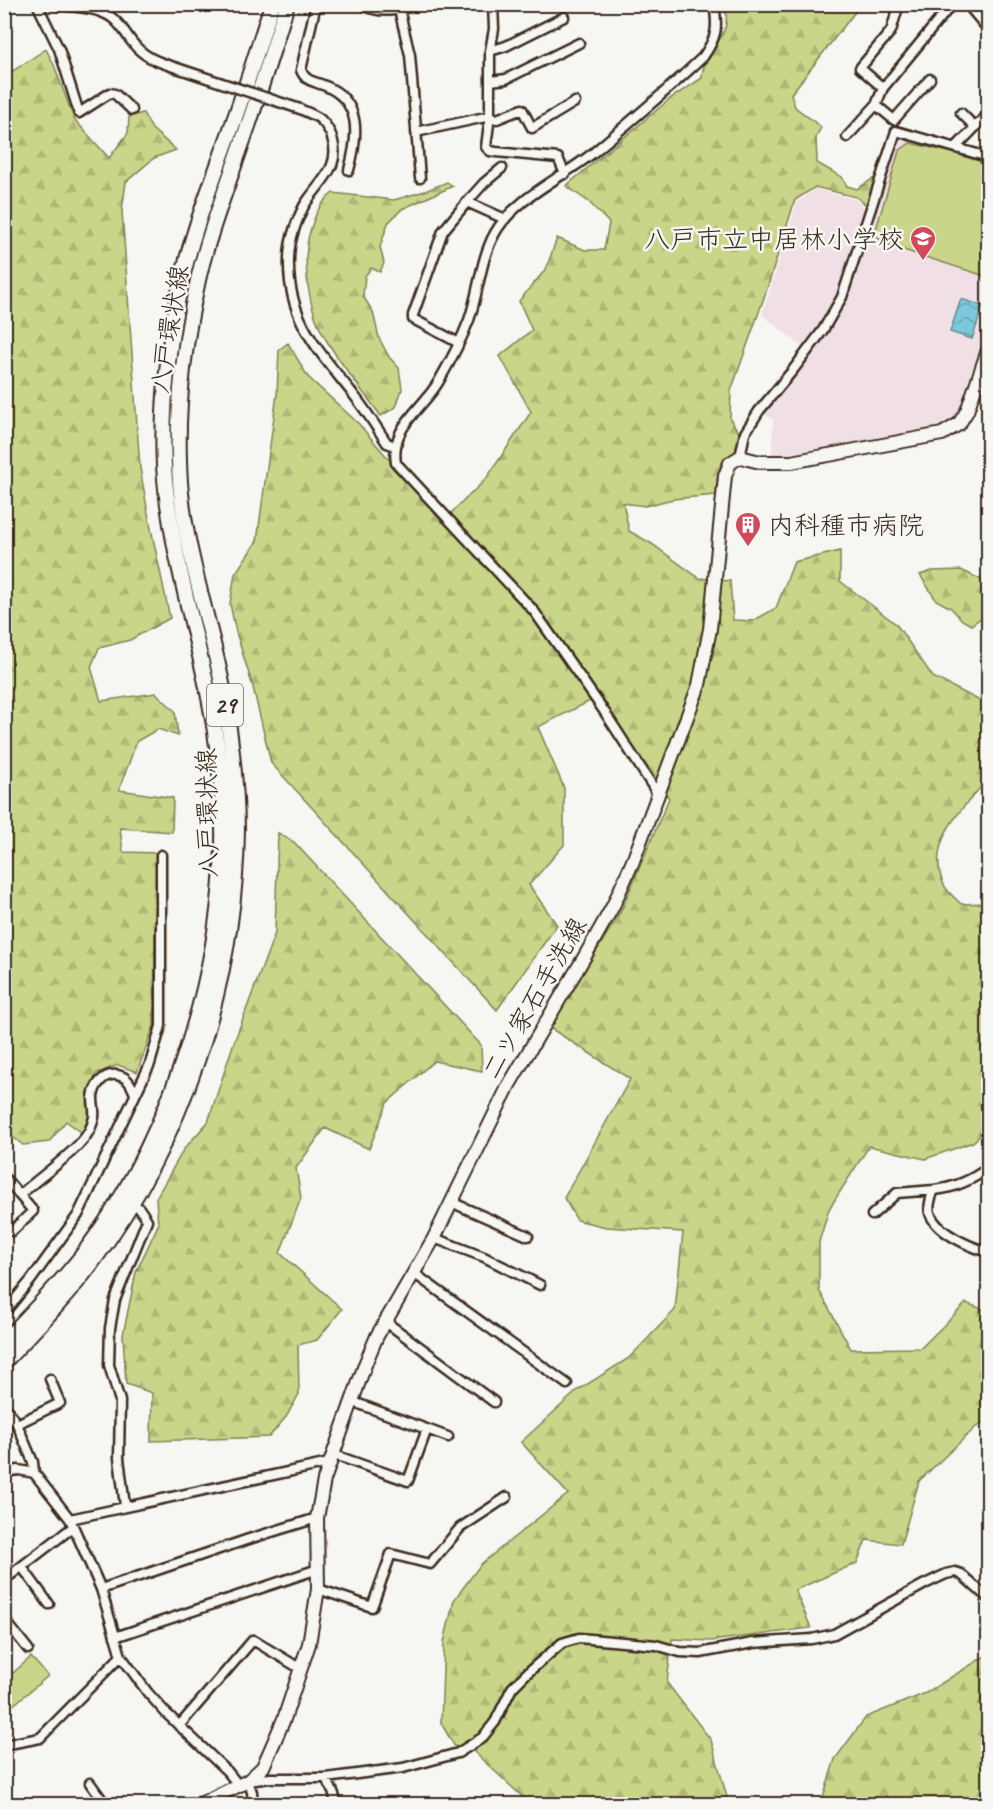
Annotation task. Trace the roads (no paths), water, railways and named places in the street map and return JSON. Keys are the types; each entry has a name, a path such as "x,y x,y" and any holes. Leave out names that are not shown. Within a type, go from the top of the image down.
{"main road":[{"name":"八戸環状線","path":"4,1342 82,1256 119,1200 149,1143 178,1074 202,998 215,932 222,866 223,804 209,694 173,537 164,466 166,391 172,329 183,274 272,4"},
{"name":"八戸環状線","path":"4,1362 55,1308 91,1264 132,1203 163,1143 189,1085 203,1045 222,971 232,902 237,831 233,765 223,693 186,533 178,462 180,393 188,331 199,276 287,4"}],"street":[{"path":"37,4 59,49 79,113 110,93 115,94 132,110"},
{"path":"51,4 99,11 111,17 121,26 141,52 151,59 300,109 319,119 330,132 335,148 332,165 304,207 295,226 289,256 292,297 299,320 312,343 355,396 387,443 395,446"},
{"path":"316,4 301,70 307,80 335,91 348,104 356,124 357,134 348,170"},
{"path":"361,4 375,11 419,5"},
{"path":"493,4 490,117 486,147 489,151 558,158 565,174"},
{"path":"659,796 534,611 396,463 395,446 409,417 437,384 459,343 469,320 487,251 495,233 505,219 519,204 592,153 703,57 718,27 714,4"},
{"path":"883,88 860,68 891,31 899,4"},
{"path":"847,137 876,105 883,88 952,4"},
{"path":"968,5 988,29"},
{"path":"399,9 410,55 420,178"},
{"path":"490,51 506,46 564,17"},
{"path":"491,81 506,79 579,43"},
{"path":"876,105 894,120 930,79"},
{"path":"416,132 490,117 497,119 522,109 532,128 575,102"},
{"path":"961,113 975,127"},
{"path":"956,147 988,114"},
{"path":"988,157 896,131 842,297 823,330 759,411 745,433 740,457 760,462 791,462 942,434 959,424 967,411 988,350"},
{"path":"459,343 417,322 413,319 413,315 443,231 484,183 502,168"},
{"path":"467,202 505,219"},
{"name":"二ツ家石手洗線","path":"200,1804 243,1784 263,1767 302,1669 316,1611 317,1518 324,1480 369,1353 434,1238 509,1085 612,906 659,796 699,685 710,629 725,476 730,463 740,457"},
{"path":"4,1313 32,1280 78,1215 150,1065 161,1026 161,855"},
{"path":"21,1194 81,1143 90,1131 94,1116 93,1099 96,1087 103,1078 112,1074 123,1077 131,1083 135,1094"},
{"path":"872,1215 897,1193 944,1189 974,1179 988,1168"},
{"path":"4,1177 21,1194 33,1211 12,1231"},
{"path":"934,1190 930,1213 935,1221 964,1244 988,1252"},
{"path":"451,1202 528,1236"},
{"path":"125,1506 119,1458 120,1401 109,1365 110,1328 115,1300 147,1220 139,1208 132,1203"},
{"path":"434,1238 484,1257 540,1285"},
{"path":"415,1274 567,1384"},
{"path":"386,1322 494,1402"},
{"path":"16,1424 60,1403 50,1379"},
{"path":"351,1401 448,1437"},
{"path":"4,1405 16,1424 33,1462 33,1473 72,1523 101,1589 121,1656 148,1693 179,1726 252,1792 253,1804"},
{"path":"4,1580 72,1523 125,1506 221,1488 330,1459 408,1481 426,1429"},
{"path":"4,1472 19,1470 33,1473"},
{"path":"318,1589 372,1607 391,1554 430,1564 460,1528 507,1497"},
{"path":"101,1589 317,1518"},
{"path":"22,1567 49,1604"},
{"path":"115,1636 318,1569"},
{"path":"243,1784 270,1778 326,1778 403,1768 458,1753 482,1738 495,1722 512,1688 526,1674 562,1643 579,1638 700,1653 753,1643 812,1639 834,1634 925,1584 955,1572 961,1574 988,1598"},
{"path":"4,1619 28,1649"},
{"path":"179,1726 253,1640 302,1669"},
{"path":"4,1745 40,1738 121,1656"},
{"path":"326,1778 336,1804"},
{"path":"90,1783 105,1804"}],"water":[{"path":"961,299 983,306 972,339 950,332"}],"place":[{"name":"八戸市立中居林小学校","path":"923,262"},
{"name":"内科種市病院","path":"748,548"}]}
